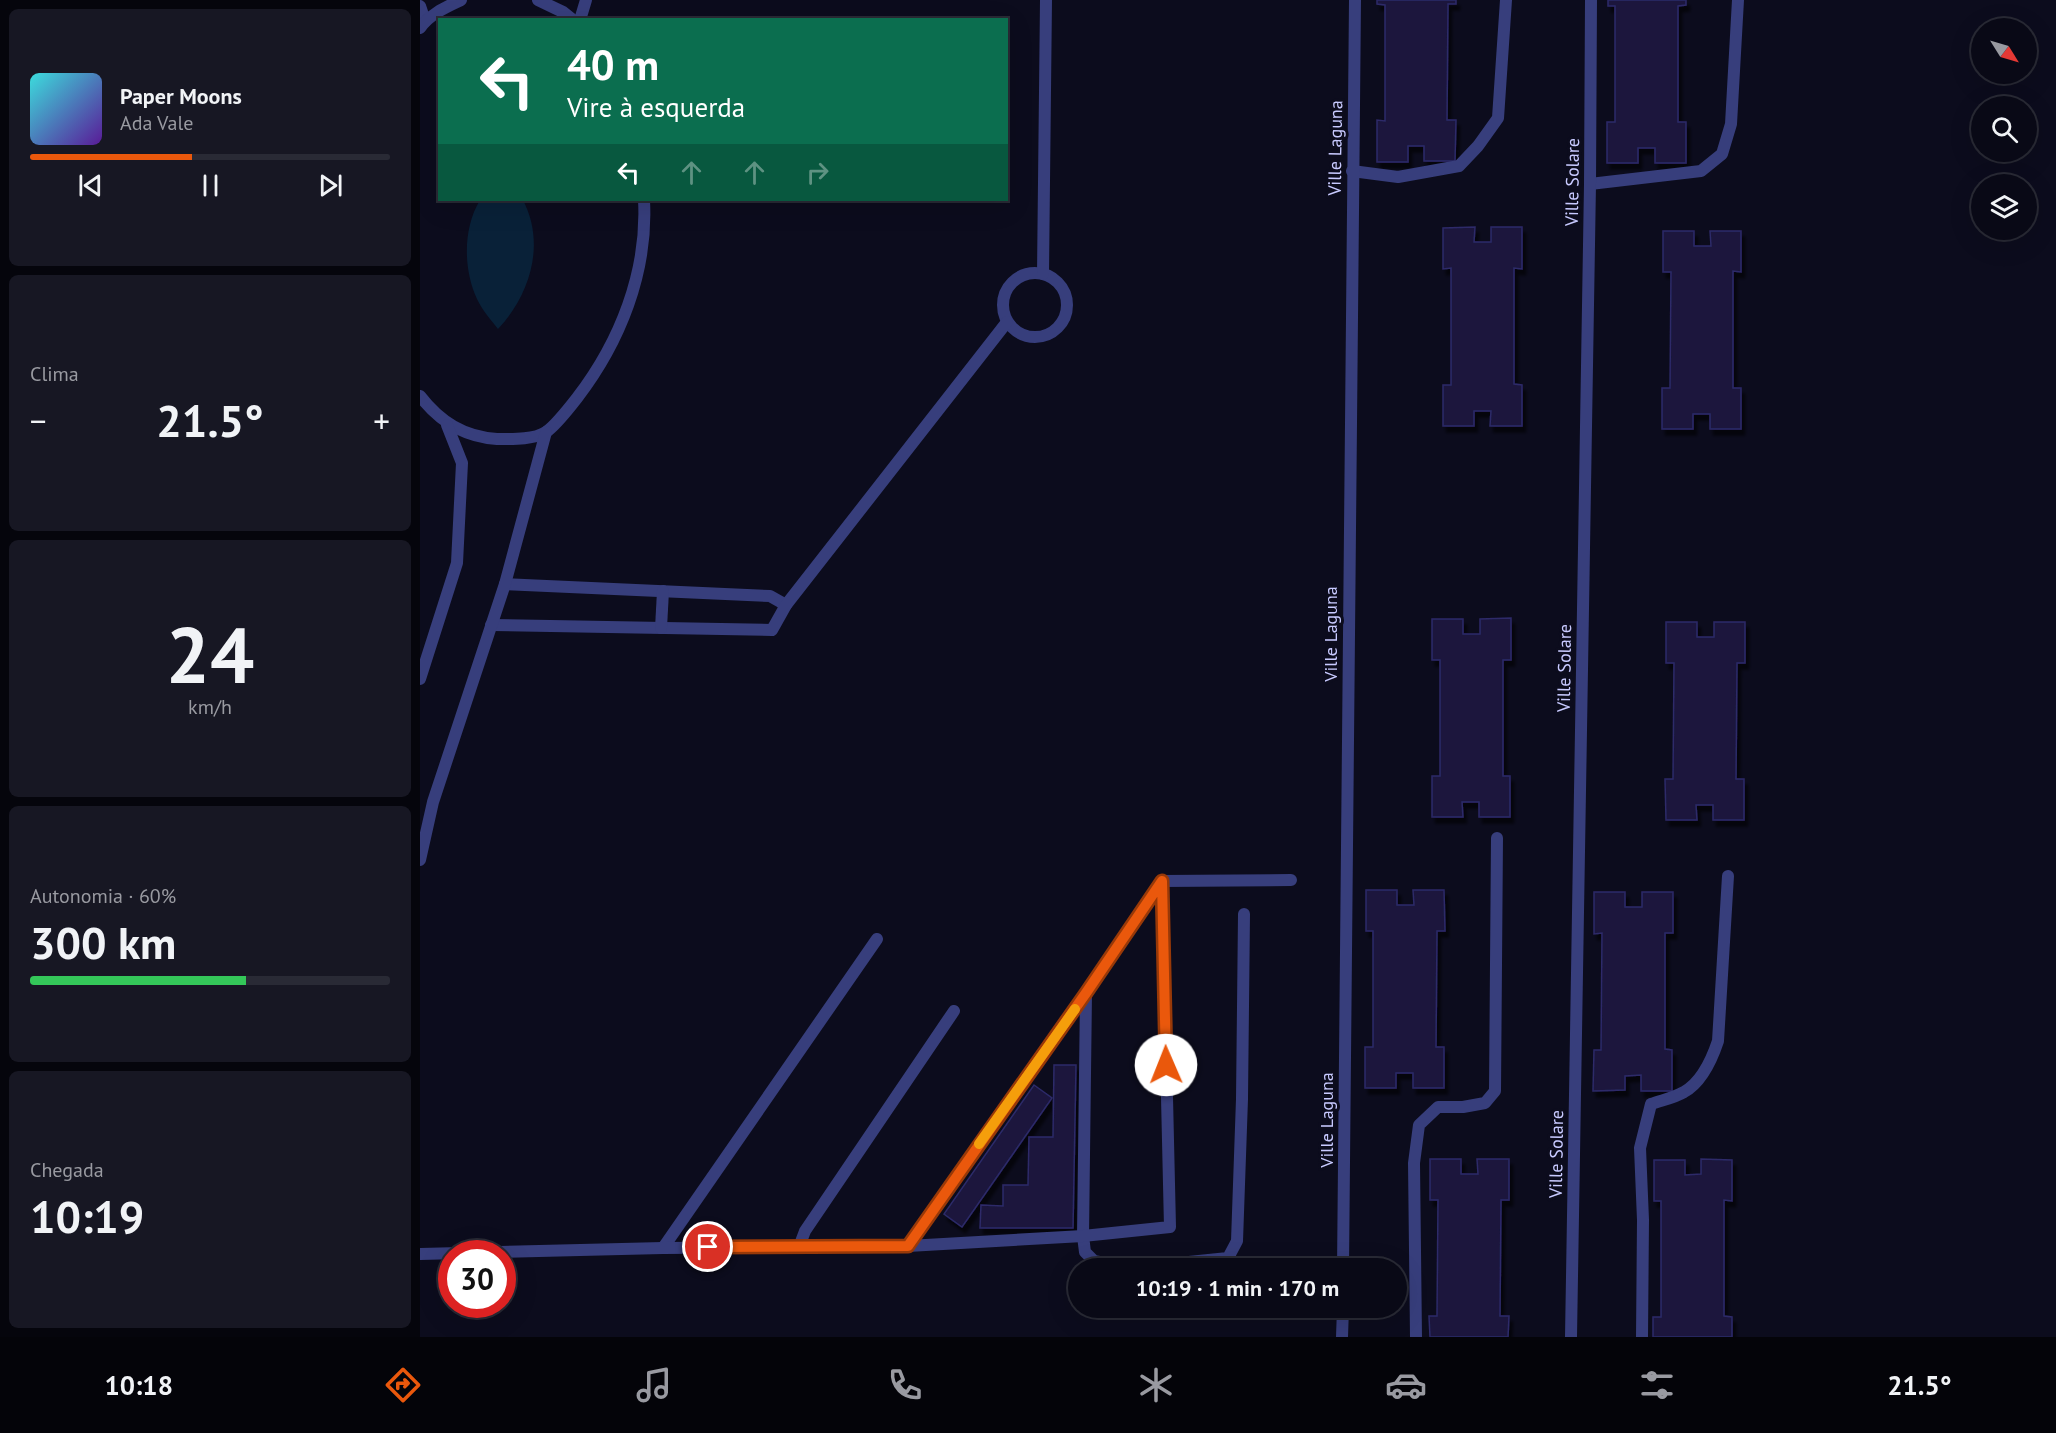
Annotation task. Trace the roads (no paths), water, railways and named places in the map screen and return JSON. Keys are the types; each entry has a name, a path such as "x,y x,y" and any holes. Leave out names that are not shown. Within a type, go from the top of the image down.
{"street":[{"path":"422,24 442,9 461,0"},
{"path":"538,0 570,18"},
{"path":"581,18 586,0"},
{"path":"1043,274 1046,0"},
{"name":"Ville Laguna","path":"1343,1258 1355,0"},
{"path":"1352,171 1398,177 1449,168 1459,165 1478,146 1498,118 1506,0"},
{"name":"Ville Solare","path":"1571,1337 1591,0"},
{"path":"1590,184 1701,171 1722,154 1731,124 1738,0"},
{"path":"420,6 422,24"},
{"path":"420,860 433,802 504,584 546,432 594,377 612,345 626,312 637,277 643,241 644,201"},
{"path":"1031,273 1043,274 1055,279 1063,289 1067,300 1067,313 1052,333 1040,337 1028,336 1017,331 1007,322 1003,310 1004,297 1009,286 1019,277 1031,273"},
{"path":"491,625 772,630 786,605 1007,322"},
{"path":"420,396 447,425 462,463 457,563 420,679"},
{"path":"447,425 468,434 489,438 527,437 546,432"},
{"path":"504,584 770,596 786,605"},
{"path":"661,628 663,591"},
{"path":"420,801 433,802"},
{"path":"1416,1337 1414,1163 1419,1125 1438,1107 1463,1107 1485,1103 1495,1091 1497,837"},
{"path":"1642,1337 1640,1148 1652,1104 1684,1092 1711,1061 1718,1041 1728,876"},
{"path":"1162,881 1291,880"},
{"path":"908,1246 1162,881"},
{"path":"420,1254 663,1248 908,1246 1083,1236 1170,1227 1162,881"},
{"path":"1086,993 1083,1236 1085,1252 1094,1261 1130,1268 1228,1258 1237,1241 1242,1100 1244,914"},
{"path":"663,1248 876,939"},
{"path":"799,1247 804,1230 954,1011"},
{"path":"1342,1337 1343,1318"}],"water":[{"path":"479,201 523,201 530,217 534,251 531,268 519,301 498,329 477,299 469,275 468,236 474,211"}]}
